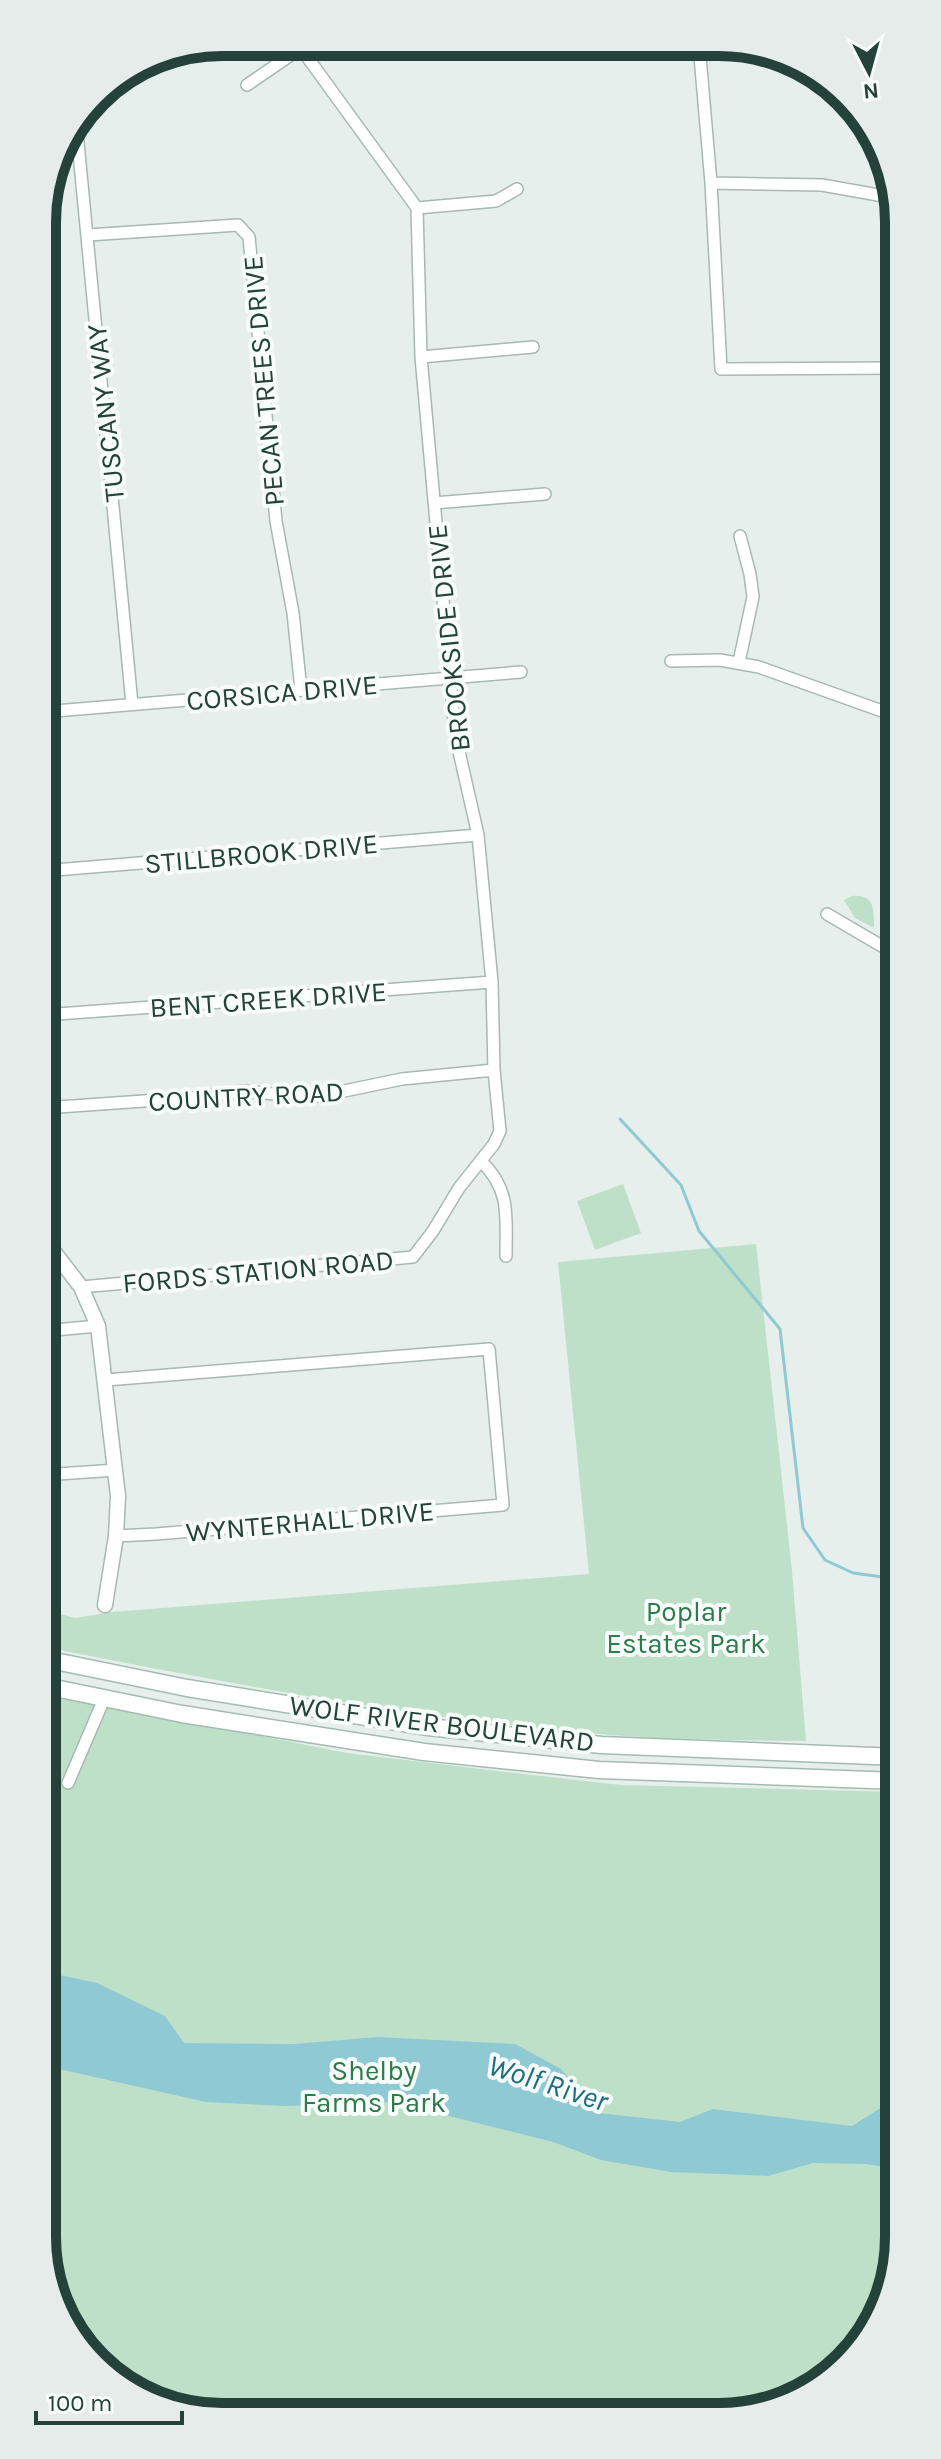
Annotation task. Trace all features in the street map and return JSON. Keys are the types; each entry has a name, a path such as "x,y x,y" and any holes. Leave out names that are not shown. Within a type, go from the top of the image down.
{"main road":[{"name":"WOLF RIVER BOULEVARD","path":"56,1661 187,1688 428,1727 601,1745 885,1757"},
{"name":"WOLF RIVER BOULEVARD","path":"56,1688 182,1714 424,1752 599,1770 885,1781"}],"street":[{"path":"247,85 285,56"},
{"path":"307,56 417,208 496,201 517,189"},
{"path":"700,56 711,183 721,369 885,368"},
{"name":"TUSCANY WAY","path":"78,139 132,704"},
{"path":"711,183 822,185 883,196"},
{"name":"BROOKSIDE DRIVE","path":"417,208 421,357 450,678 458,747 478,835 492,982 494,1070 500,1131 481,1161"},
{"name":"PECAN TREES DRIVE","path":"88,235 238,225 249,237 279,548 293,613 301,690"},
{"path":"421,357 533,347"},
{"path":"434,503 545,494"},
{"path":"739,662 753,597 740,536"},
{"path":"671,661 708,659 739,662 885,712"},
{"name":"CORSICA DRIVE","path":"56,711 521,672"},
{"name":"STILLBROOK DRIVE","path":"56,870 478,835"},
{"path":"827,914 885,948"},
{"name":"BENT CREEK DRIVE","path":"56,1014 492,982"},
{"name":"COUNTRY ROAD","path":"56,1107 243,1091 320,1096 402,1079 494,1070"},
{"path":"481,1161 496,1176 503,1190 506,1256"},
{"name":"FORDS STATION ROAD","path":"81,1287 413,1257 481,1161"},
{"path":"56,1255 81,1287 98,1326 106,1380 118,1496 116,1536 105,1605"},
{"path":"56,1330 98,1326"},
{"name":"WYNTERHALL DRIVE","path":"106,1380 489,1349 503,1505 116,1536"},
{"path":"56,1474 116,1470"},
{"path":"68,1783 104,1699"}],"green space":[{"path":"852,896 865,898 872,904 874,928 855,918 844,900"},
{"path":"623,1184 641,1233 595,1250 577,1201"},
{"name":"Poplar Estates Park","path":"756,1244 792,1571 806,1741 624,1736 478,1722 261,1688 56,1649 56,1613 75,1618 112,1612 589,1574 558,1262"},
{"name":"Shelby Farms Park","path":"56,1695 347,1753 621,1785 885,1792 885,2248 872,2301 844,2347 820,2369 783,2390 752,2400 719,2403 200,2402 148,2386 121,2369 90,2338 78,2320 57,2259"}],"water":[{"name":"Wolf River","path":"56,1974 97,1983 165,2016 184,2043 294,2044 378,2037 515,2044 561,2069 598,2113 680,2122 713,2109 852,2126 885,2107 885,2167 813,2163 768,2176 671,2172 601,2160 553,2142 393,2102 285,2106 206,2102 56,2068"}],"waterway":[{"path":"620,1119 681,1185 699,1231 780,1329 803,1528 825,1560 853,1573 885,1577"},
{"path":"881,2110 885,2100"}]}
